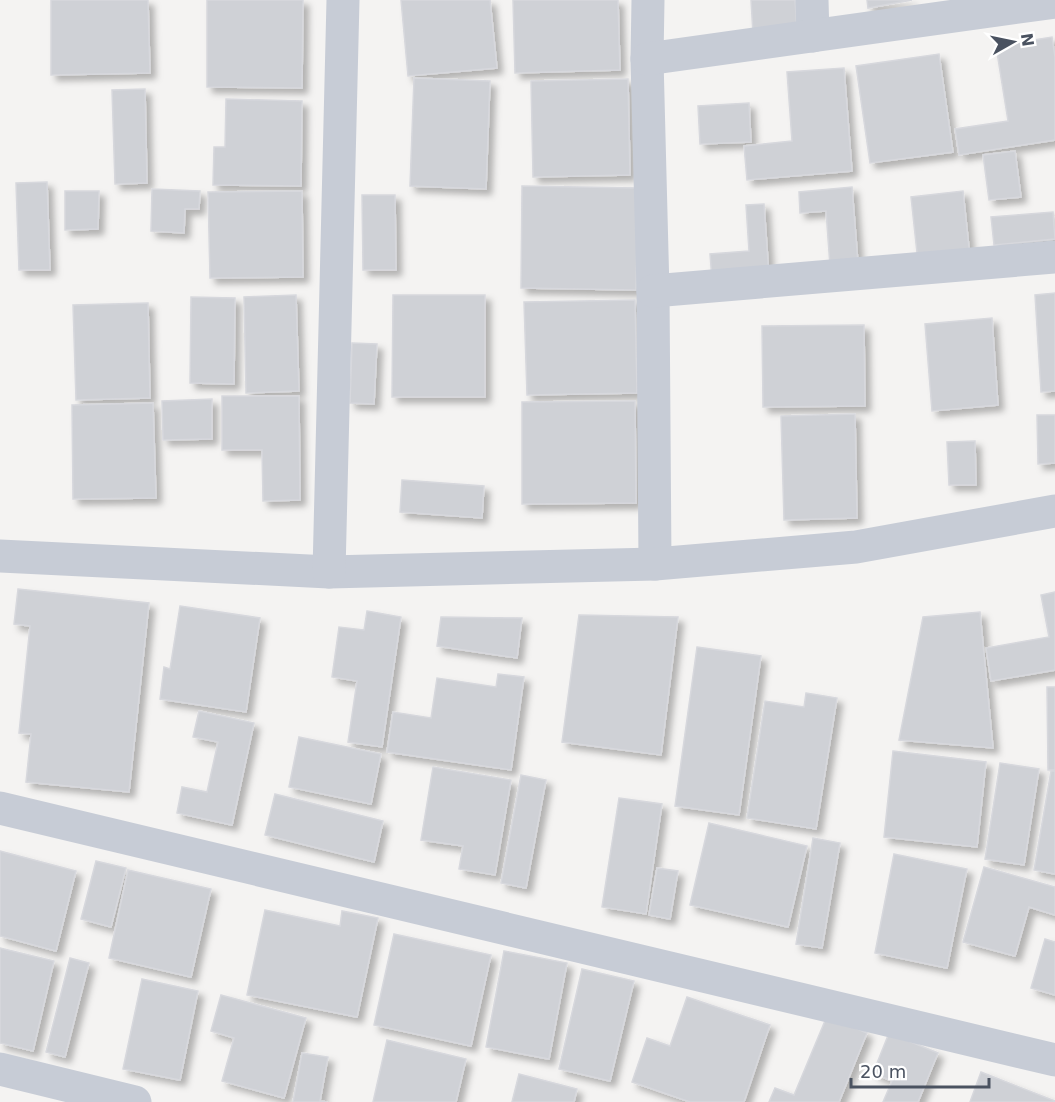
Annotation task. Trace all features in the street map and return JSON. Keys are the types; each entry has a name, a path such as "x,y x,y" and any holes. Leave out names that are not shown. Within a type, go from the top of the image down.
{"street":[{"path":"328,572 342,0"},
{"path":"648,0 655,564"},
{"path":"812,0 813,36"},
{"path":"647,59 1055,2"},
{"path":"653,291 1055,256"},
{"path":"0,556 328,572 655,564 856,547 1055,511"},
{"path":"0,808 1055,1060"},
{"path":"0,1069 135,1102"}],"building":[{"path":"51,0 148,0 150,73 51,75"},
{"path":"207,0 303,0 302,88 207,87"},
{"path":"401,0 490,0 497,68 408,76"},
{"path":"513,0 618,0 620,70 515,73"},
{"path":"751,0 795,0 797,30 753,34"},
{"path":"867,0 912,0 868,8"},
{"path":"1052,37 1055,57 1055,140 959,155 955,129 1008,121 996,46"},
{"path":"939,54 953,152 870,163 856,66"},
{"path":"844,68 852,171 747,180 744,146 792,141 787,72"},
{"path":"414,78 490,81 486,189 410,186"},
{"path":"628,79 630,175 533,177 531,81"},
{"path":"145,89 147,183 115,184 112,90"},
{"path":"226,99 302,101 301,186 213,185 214,147 225,147"},
{"path":"749,103 751,142 700,144 698,106"},
{"path":"1015,151 1021,197 989,200 983,155"},
{"path":"47,182 50,270 19,270 16,183"},
{"path":"522,186 638,188 636,290 521,288"},
{"path":"852,187 858,263 830,266 826,211 800,213 799,192"},
{"path":"152,189 200,191 199,209 185,209 184,233 151,231"},
{"path":"65,191 99,191 98,229 65,230"},
{"path":"302,191 303,277 210,278 208,192"},
{"path":"963,191 970,257 918,262 911,197"},
{"path":"362,195 395,195 396,270 363,270"},
{"path":"764,204 769,276 712,280 710,254 749,251 746,205"},
{"path":"1053,212 1055,239 994,245 991,217"},
{"path":"1055,293 1055,391 1041,392 1035,295"},
{"path":"296,295 299,391 246,393 244,297"},
{"path":"393,295 485,295 485,397 392,397"},
{"path":"191,297 235,298 234,384 190,383"},
{"path":"635,300 637,393 527,395 524,302"},
{"path":"148,303 150,398 76,400 73,305"},
{"path":"992,318 998,405 932,411 925,324"},
{"path":"864,325 865,406 763,407 762,326"},
{"path":"352,343 377,344 374,404 350,403"},
{"path":"222,396 299,396 300,500 263,501 262,450 222,450"},
{"path":"212,399 212,439 163,440 162,401"},
{"path":"635,401 636,503 522,504 522,402"},
{"path":"153,403 156,498 73,499 72,405"},
{"path":"855,414 857,518 784,520 781,416"},
{"path":"1037,415 1055,415 1055,463 1038,464"},
{"path":"975,441 976,485 949,485 947,442"},
{"path":"402,480 484,486 482,518 400,512"},
{"path":"18,589 149,603 129,792 26,782 31,734 19,733 30,626 14,624"},
{"path":"1055,592 1055,670 991,681 986,648 1049,637 1041,595"},
{"path":"180,606 260,618 246,712 160,699 164,667 170,669"},
{"path":"367,611 401,617 382,747 348,742 357,681 332,677 339,627 364,630"},
{"path":"980,612 993,748 899,740 923,617"},
{"path":"579,615 678,617 661,755 562,742"},
{"path":"441,617 522,618 517,658 437,646"},
{"path":"697,647 761,656 739,815 675,806"},
{"path":"498,674 524,677 511,770 387,752 393,712 431,718 437,678 496,687"},
{"path":"1047,687 1055,687 1055,770 1048,770"},
{"path":"806,693 837,698 816,829 747,818 765,701 804,707"},
{"path":"199,711 254,723 232,825 177,813 182,787 207,792 218,742 193,737"},
{"path":"299,737 381,754 371,804 289,787"},
{"path":"893,751 986,762 977,847 884,837"},
{"path":"1000,763 1039,769 1024,865 985,859"},
{"path":"433,767 511,780 495,875 459,869 463,846 421,840"},
{"path":"1051,771 1055,771 1055,874 1034,870"},
{"path":"521,775 546,780 526,888 501,883"},
{"path":"275,794 383,821 374,862 265,835"},
{"path":"619,798 662,804 646,914 602,907"},
{"path":"709,823 807,846 788,927 690,905"},
{"path":"813,838 840,843 822,948 796,944"},
{"path":"0,851 76,871 56,951 0,936"},
{"path":"894,854 967,869 947,968 875,953"},
{"path":"96,861 126,868 111,927 81,919"},
{"path":"984,867 1055,887 1055,915 1029,907 1015,956 963,942"},
{"path":"657,868 678,871 670,919 649,915"},
{"path":"128,870 211,889 191,977 109,958"},
{"path":"265,910 340,926 342,911 378,918 357,1017 247,995"},
{"path":"394,934 491,955 471,1046 374,1025"},
{"path":"1045,939 1055,942 1055,995 1031,988"},
{"path":"0,948 54,961 33,1051 0,1043"},
{"path":"504,951 567,963 549,1059 486,1047"},
{"path":"70,958 89,963 65,1057 46,1052"},
{"path":"582,969 634,981 610,1081 559,1069"},
{"path":"142,979 198,991 180,1080 123,1069"},
{"path":"221,995 306,1018 284,1098 222,1081 234,1038 211,1031"},
{"path":"687,997 770,1025 744,1102 690,1102 632,1082 647,1038 670,1046"},
{"path":"827,1016 867,1033 839,1102 769,1102 775,1088 794,1095"},
{"path":"889,1033 938,1053 918,1102 883,1102 892,1081 873,1073"},
{"path":"387,1040 466,1059 456,1102 373,1102"},
{"path":"302,1053 328,1057 320,1101 327,1102 293,1102"},
{"path":"981,1072 1055,1101 1055,1102 970,1102"},
{"path":"519,1074 577,1089 574,1102 512,1102"}]}
